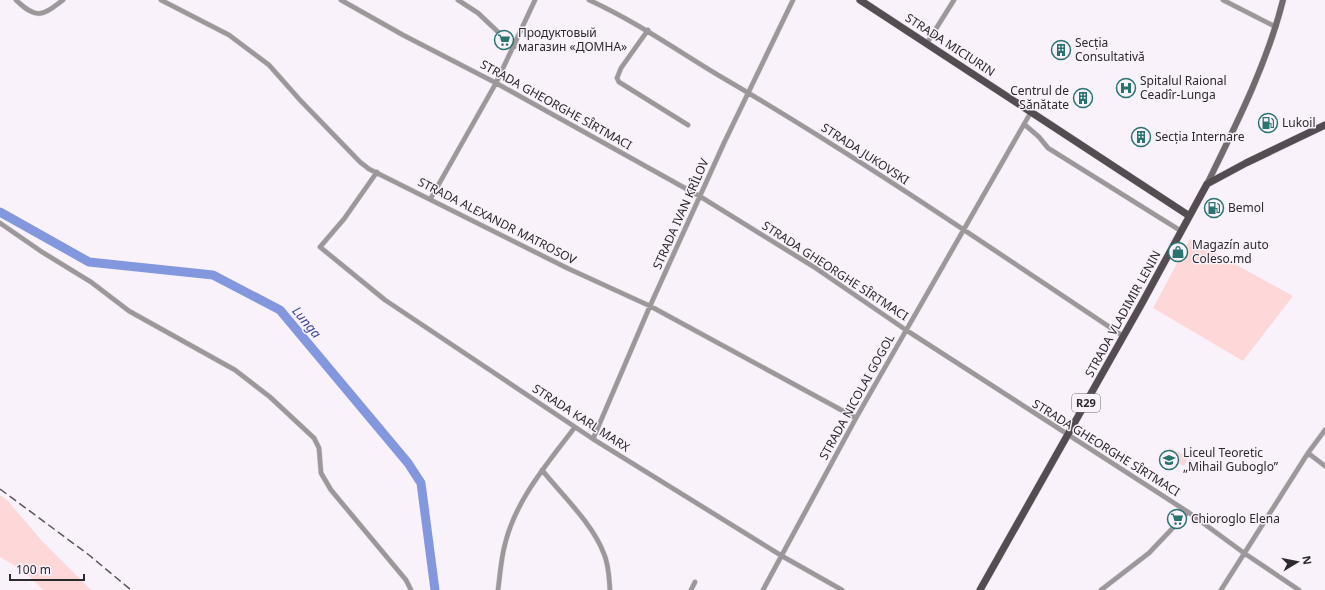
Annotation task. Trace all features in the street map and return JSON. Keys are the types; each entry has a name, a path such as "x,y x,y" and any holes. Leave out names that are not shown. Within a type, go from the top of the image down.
{"main road":[{"name":"STRADA MICIURIN","path":"860,0 1188,215"},
{"path":"1207,184 1263,63 1276,27 1283,0"},
{"path":"1207,184 1246,163 1325,125"},
{"name":"STRADA VLADIMIR LENIN","path":"980,590 1068,436 1181,231 1188,215 1207,184"}],"street":[{"path":"16,0 25,9 38,15 43,14 63,0"},
{"name":"STRADA ALEXANDR MATROSOV","path":"161,0 228,35 270,65 300,100 360,162 567,268 650,306 856,418"},
{"name":"STRADA GHEORGHE SÎRTMACI","path":"341,0 403,35 496,83 701,197 814,267 906,330 1068,436 1188,512 1244,553 1299,590"},
{"path":"458,0 478,12 514,47"},
{"path":"431,198 496,83 535,0"},
{"name":"STRADA JUKOVSKI","path":"589,0 648,30 697,63 749,93 860,162 1123,336"},
{"name":"STRADA IVAN KRÎLOV","path":"593,439 650,306 701,197 724,142 793,0"},
{"path":"927,43 954,0"},
{"path":"1222,0 1276,27"},
{"path":"648,30 621,68 617,78 619,82 688,125"},
{"name":"STRADA NICOLAI GOGOL","path":"763,590 856,418 1031,112"},
{"path":"1024,124 1039,137 1048,148 1181,231"},
{"name":"STRADA KARL MARX","path":"377,172 344,220 320,247 385,300 593,439 782,556 842,590"},
{"path":"0,223 42,252 91,282 129,311 235,370 270,397 301,424 314,438 319,448 321,473 331,490 406,580 411,590"},
{"path":"498,590 504,545 513,519 524,498 542,470 575,427"},
{"path":"1221,590 1308,453 1325,430"},
{"path":"1308,453 1325,466"},
{"path":"542,470 572,504 602,548 607,564 610,590"},
{"path":"1101,590 1149,553 1188,512"},
{"path":"691,590 695,582"}],"shaded area":[{"path":"1190,239 1293,296 1243,361 1153,308"},
{"path":"1170,448 1188,457 1184,466 1166,456"},
{"path":"0,495 8,501 43,542 91,590 43,590 25,572 0,557"}],"waterway":[{"name":"Lunga","path":"0,212 89,262 213,275 280,310 408,463 421,483 435,590"}],"railway":[{"path":"0,489 89,555 131,590"}],"place":[{"name":"Продуктовый магазин «ДОМНА»","path":"504,40"},
{"name":"Secția Consultativă","path":"1061,50"},
{"name":"Spitalul Raional Ceadîr-Lunga","path":"1126,88"},
{"name":"Centrul de Sănătate","path":"1083,98"},
{"name":"Lukoil","path":"1268,123"},
{"name":"Secția Internare","path":"1141,137"},
{"name":"Bemol","path":"1214,208"},
{"name":"Magazín auto Coleso.md","path":"1178,252"},
{"name":"Liceul Teoretic „Mihail Guboglo”","path":"1169,460"},
{"name":"Chioroglo Elena","path":"1177,519"}]}
